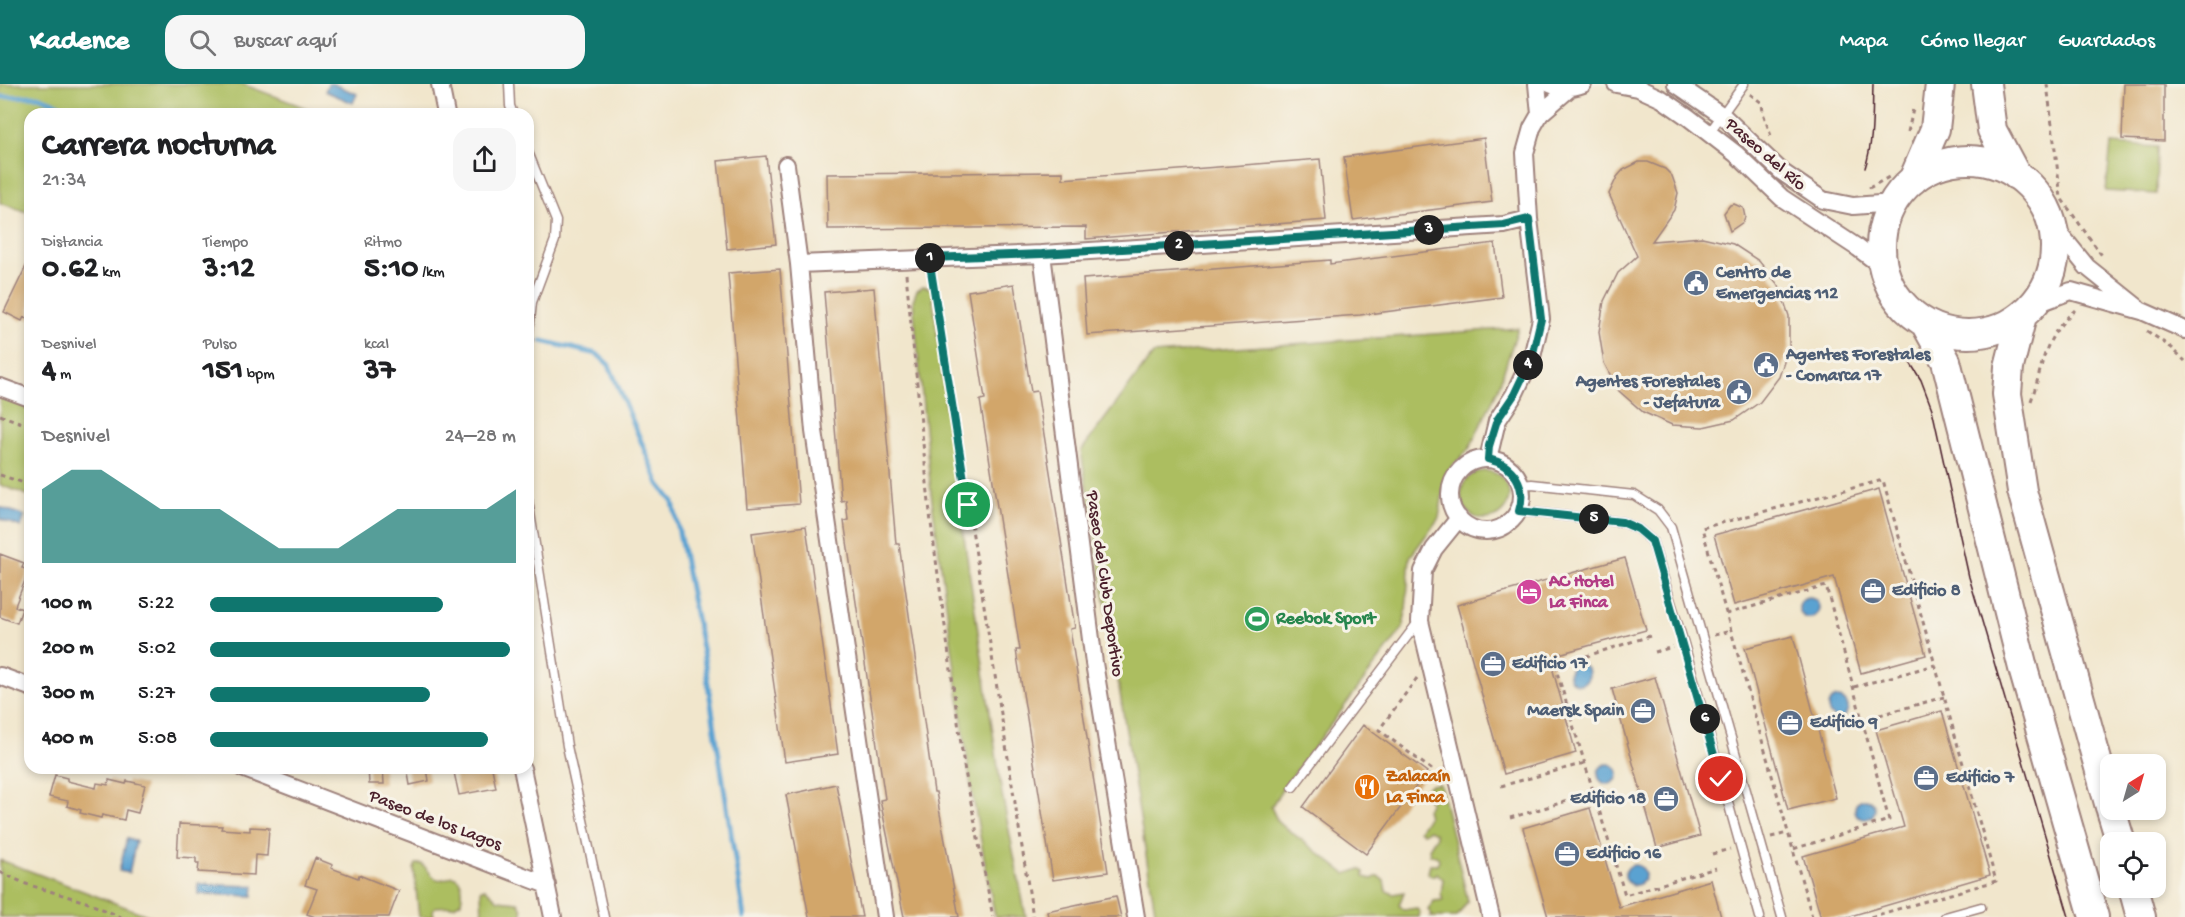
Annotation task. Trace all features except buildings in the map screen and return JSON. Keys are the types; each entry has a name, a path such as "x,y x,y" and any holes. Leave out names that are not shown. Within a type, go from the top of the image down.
{"highway":[{"path":"1940,84 1935,129 1903,174 1884,223 1881,245 1883,267 1892,289 1906,309 1926,323 1950,332 1975,334 2000,328 2028,310"},
{"path":"1986,84 1992,130 2016,175"},
{"path":"1903,174 1964,160 1991,163 2016,175 2032,188 2044,205 2052,224 2055,252 2049,280 2028,310 2010,367 2007,394 2022,491 2100,769"},
{"path":"1926,323 1946,361 2024,672 2094,917"},
{"path":"2136,898 2141,917"}],"street":[{"path":"440,84 445,108"},
{"path":"1537,84 1540,114"},
{"path":"1550,84 1557,87 1576,86"},
{"name":"Paseo del Río","path":"1616,84 1638,88 1662,99 1736,154 1782,198 1883,267"},
{"name":"Paseo del Río","path":"1676,84 1723,116 1782,172 1823,200 1853,206 1893,203"},
{"path":"1488,459 1489,446 1497,420 1514,395 1532,357 1541,319 1529,219 1525,153 1532,128 1540,114 1576,86"},
{"path":"786,165 800,264 814,431 885,917"},
{"path":"800,264 1042,254 1510,224 1529,219"},
{"path":"2052,224 2087,267 2148,314"},
{"name":"Paseo del Club Deportivo","path":"1042,254 1094,663 1136,917"},
{"path":"2028,310 2071,291 2180,325"},
{"path":"0,387 24,396"},
{"path":"1488,459 1508,467 1516,475 1521,485 1519,511 1512,521 1502,528 1491,531 1479,531 1458,518 1450,496 1457,474 1465,466 1488,459"},
{"path":"1458,518 1434,549 1423,571 1420,621 1491,917"},
{"path":"0,676 24,685"},
{"name":"Paseo de los Lagos","path":"258,774 547,885"},
{"path":"523,774 553,917"}],"lane":[{"path":"509,84 511,108"},
{"path":"1709,133 1743,86"},
{"path":"534,167 556,221 555,240 534,297"},
{"path":"1521,485 1554,486 1634,495 1658,510 1671,526 1782,917"},
{"path":"1519,511 1622,522 1638,529 1652,541 1684,644 1760,917"},
{"path":"534,550 567,746 604,917"},
{"path":"1293,788 1420,621"},
{"path":"1946,917 1982,907"}],"path":[{"path":"2047,84 2061,198 2106,261"},
{"path":"1743,86 1762,103 1772,140"},
{"path":"1905,142 1914,103"},
{"path":"1868,188 1889,177 1903,174"},
{"path":"929,258 1033,917"},
{"path":"905,261 933,535 964,766 993,917"},
{"path":"2030,404 2049,340 2085,295"},
{"path":"2148,314 2147,333 2172,348 2185,361"},
{"path":"0,415 24,424"},
{"path":"0,475 24,483"},
{"path":"1812,917 1702,528 1883,480 1996,881 1869,917"},
{"path":"1726,614 1826,586 1889,820 1793,849"},
{"path":"1650,636 1555,666 1625,895 1716,868"},
{"path":"1376,734 1429,663"},
{"path":"1854,687 1935,665"},
{"path":"1862,720 1944,697"},
{"path":"1379,730 1432,770 1428,781"},
{"path":"1501,786 1585,763"},
{"path":"1510,818 1594,793"},
{"path":"0,873 26,884 86,902 121,917"}],"green space":[{"path":"0,84 242,84 306,108 24,108 24,211 0,203"},
{"path":"2111,144 2157,147 2156,194 2106,191"},
{"path":"924,286 932,289 948,428 1002,794 1026,917 995,917 971,787 931,493 913,300 917,290"},
{"name":"Reebok Sport","path":"1518,328 1498,389 1469,449 1446,473 1439,518 1410,557 1403,628 1271,807 1278,822 1346,874 1360,869 1364,872 1364,877 1372,879 1378,876 1384,881 1386,891 1394,894 1404,892 1399,905 1404,910 1416,908 1420,912 1419,917 1156,917 1081,451 1153,354"},
{"path":"0,391 24,399 24,494 0,485"},
{"path":"1485,471 1502,478 1509,495 1502,512 1485,519 1468,512 1461,495 1468,478"},
{"path":"1440,784 1468,901 1457,917 1430,917 1432,915 1428,910 1434,901 1443,900 1441,894 1443,879 1437,873 1432,876 1428,873 1430,864 1437,864 1439,860 1438,857 1430,854 1429,848 1436,837 1435,833 1429,830 1423,833 1419,830 1428,817 1426,809 1431,802 1427,798 1425,789 1430,785"},
{"path":"0,860 22,868 152,917 0,917"},
{"path":"416,864 422,864 434,878 441,880 453,876 457,878 462,886 461,902 454,906 435,907 434,917 419,917 414,869"},
{"path":"481,889 486,889 498,900 518,902 522,909 522,917 482,917"}],"water":[{"path":"328,84 357,94 353,103 325,91"},
{"path":"0,507 24,516 21,527 0,519"},
{"path":"1809,598 1816,601 1819,608 1816,615 1809,618 1802,615 1799,608 1802,601"},
{"path":"1579,664 1586,667 1589,674 1586,681 1579,684 1572,681 1569,674 1572,667"},
{"path":"1838,698 1845,701 1848,708 1845,715 1838,718 1831,715 1828,708 1831,701"},
{"path":"1608,764 1615,767 1618,774 1615,781 1608,784 1601,781 1598,774 1601,767"},
{"path":"1865,799 1872,802 1875,809 1872,816 1865,819 1858,816 1855,809 1858,802"},
{"path":"127,838 136,841 129,873 119,871"},
{"path":"1635,865 1642,868 1645,875 1642,882 1635,885 1628,882 1625,875 1628,868"},
{"path":"198,884 254,886 253,896 198,894"}],"waterway":[{"path":"0,97 38,96 64,108"},
{"path":"542,341 597,354 609,365 659,484 673,502 704,658 744,917"}],"tram line":[{"path":"1865,168 1871,136 1873,84"},
{"path":"1906,356 1921,380 1932,409 1969,577 2069,917"}],"place":[{"name":"Centro de Emergencias 112","path":"1696,283"},
{"name":"Agentes Forestales - Comarca 17","path":"1766,365"},
{"name":"Agentes Forestales - Jefatura","path":"1739,392"},
{"name":"Edificio 8","path":"1873,591"},
{"name":"AC Hotel La Finca","path":"1529,592"},
{"name":"Reebok Sport","path":"1257,619"},
{"name":"Edificio 17","path":"1493,664"},
{"name":"Maersk Spain","path":"1643,711"},
{"name":"Edificio 9","path":"1790,723"},
{"name":"Edificio 7","path":"1926,778"},
{"name":"Zalacaín La Finca","path":"1367,787"},
{"name":"Edificio 18","path":"1666,799"},
{"name":"Edificio 16","path":"1567,854"}],"route":[{"path":"968,505 929,258 1042,254 1504,225 1529,219 1541,319 1532,357 1514,395 1497,420 1489,446 1488,459 1508,467 1516,475 1522,494 1519,511 1622,522 1638,529 1652,541 1684,644 1721,779"}]}
